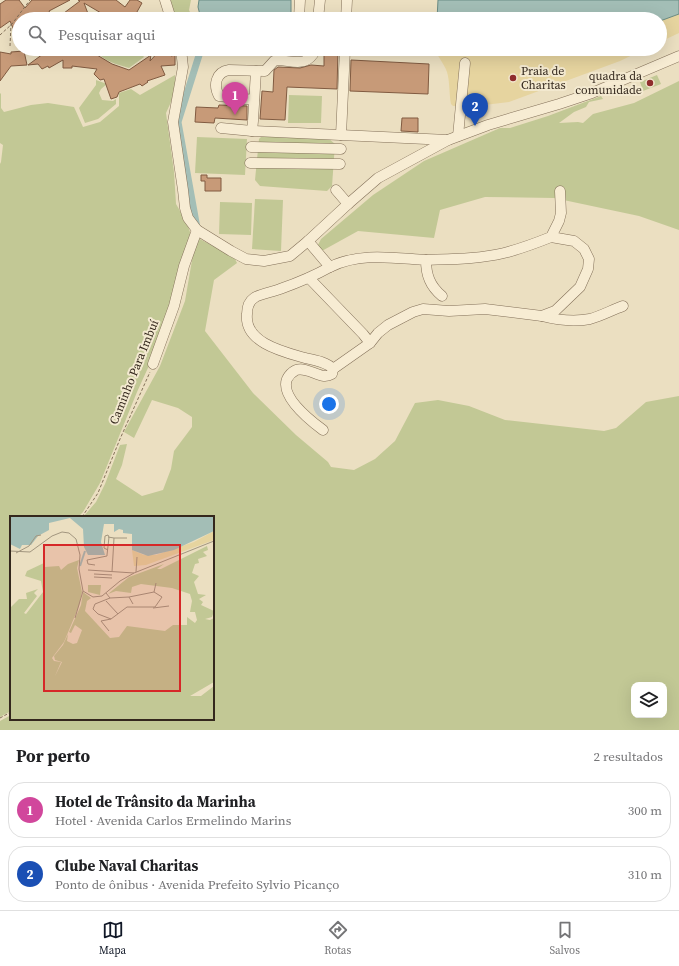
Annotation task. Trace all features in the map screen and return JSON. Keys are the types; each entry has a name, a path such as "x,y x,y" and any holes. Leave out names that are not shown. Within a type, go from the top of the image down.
{"street":[{"path":"165,0 169,12"},
{"path":"299,12 300,0"},
{"path":"319,12 320,0"},
{"path":"346,12 347,0"},
{"path":"182,56 183,67 173,122 183,190 184,208 188,218 197,230 246,259 264,261 290,256 378,178 448,140 488,125 592,93 679,56"},
{"path":"254,100 219,96 217,92 217,78 224,71 266,70 274,61 304,62 312,56"},
{"path":"341,135 345,56"},
{"path":"460,135 465,63"},
{"path":"252,131 256,71"},
{"path":"221,128 252,131 448,140"},
{"path":"251,148 341,149"},
{"path":"250,163 340,164"},
{"path":"336,190 348,204"},
{"path":"551,238 561,213 560,190"},
{"name":"Caminho Para Imbuí","path":"153,364 174,306 184,266 197,230"},
{"path":"333,369 325,363 294,355 272,347 257,338 250,331 246,320 248,306 254,298 309,278 330,267 351,259 370,257 426,260 469,258 503,254 551,238 574,241 584,248 589,259 588,269 580,287 555,311 542,316"},
{"path":"308,241 330,267"},
{"path":"426,260 429,280 442,296"},
{"path":"309,278 370,343"},
{"path":"323,430 306,417 292,400 286,389 286,380 296,370 303,370 320,376 328,376 332,374 333,369 370,343 378,333 413,312 423,309 449,311 485,309 542,316 558,320 571,320 590,319 623,306"}],"path":[{"path":"21,12 30,0"},
{"path":"0,35 12,24"},
{"path":"10,46 12,24"},
{"name":"Caminho Para Imbuí","path":"83,516 98,493 153,364"},
{"path":"0,718 10,713"}],"green space":[{"path":"169,0 191,0 190,12 173,12"},
{"path":"101,56 144,57 129,68"},
{"path":"175,75 175,93 166,113 174,172 176,204 187,223 191,235 177,304 137,392 100,483 83,512 79,516 10,516 10,712 0,717 0,164 3,145 0,143 0,94 1,93 1,108 4,112 31,105 48,103 74,107 83,127 100,122 119,106 119,93 131,89 140,95"},
{"name":"quadra da comunidade","path":"657,75 661,84 643,91 640,82"},
{"path":"96,80 107,84 99,93 102,100 113,101 116,99 116,104 98,119 85,123 79,108 96,85"},
{"path":"679,81 679,230 639,216 554,198 485,197 440,210 434,238 358,231 320,252 317,247 321,239 373,195 424,161 500,128 510,128 548,116 601,96 603,99 589,102 586,107 574,112 559,123 583,123 593,114 634,103"},
{"path":"289,95 322,96 321,123 288,123"},
{"path":"264,134 329,139 335,144 332,186 327,191 260,186 255,180 259,139"},
{"path":"197,137 247,139 245,175 195,173"},
{"path":"255,199 283,200 281,251 252,249"},
{"path":"220,202 252,203 251,235 219,234"},
{"path":"196,237 234,257 237,263 214,280 205,331 253,393 296,435 328,462 331,467 354,470 375,459 395,441 415,403 438,400 469,406 505,420 604,431 616,428 646,402 679,396 679,730 0,730 0,721 10,716 10,720 214,720 214,516 84,516 96,502 105,484 120,445 127,444 122,465 116,479 142,496 163,490 171,469 174,451 192,427 192,417 178,408 152,400 134,438 124,432 160,366 185,301"}],"sand":[{"path":"679,14 679,33 667,39 667,18"},
{"name":"Praia de Charitas","path":"439,56 630,56 509,102 476,106 453,106 451,104 449,80"}],"water":[{"path":"199,0 291,0 291,12 199,12"},
{"path":"438,0 679,0 679,14 667,18 667,12 437,12"}],"building":[{"path":"6,0 19,0 25,8 32,0 70,0 50,12 12,12 12,26 10,21 0,28 0,4"},
{"path":"78,0 116,0 125,7 130,0 137,0 142,3 137,12 99,12 84,3 87,12 65,12 80,1"},
{"path":"0,52 11,54 11,52 12,56 25,56 27,65 11,66 0,81"},
{"path":"40,56 99,56 112,64 129,70 150,56 151,56 150,61 155,56 175,56 175,65 161,66 165,75 147,81 148,82 142,86 140,84 119,92 117,97 111,99 104,79 100,80 94,74 97,69 72,66 72,68 63,68 63,60 49,68 48,66 42,69 38,64 28,65"},
{"path":"324,56 338,56 337,89 287,87 285,120 260,119 262,91 273,92 274,70 278,67 300,68 311,65 324,66"},
{"path":"351,60 429,64 428,94 350,91"},
{"path":"219,105 247,106 247,120 215,118 214,123 195,122 196,107 218,108"},
{"path":"402,118 418,118 418,132 401,131"},
{"path":"201,175 207,175 207,178 221,178 221,191 205,191 205,181 201,181"}],"waterway":[{"path":"197,228 178,122 199,56"}],"place":[{"name":"Praia de Charitas","path":"513,78"},
{"name":"quadra da comunidade","path":"650,83"},
{"name":"Hotel de Trânsito da Marinha","path":"235,115"},
{"name":"Clube Naval Charitas","path":"475,126"}]}
